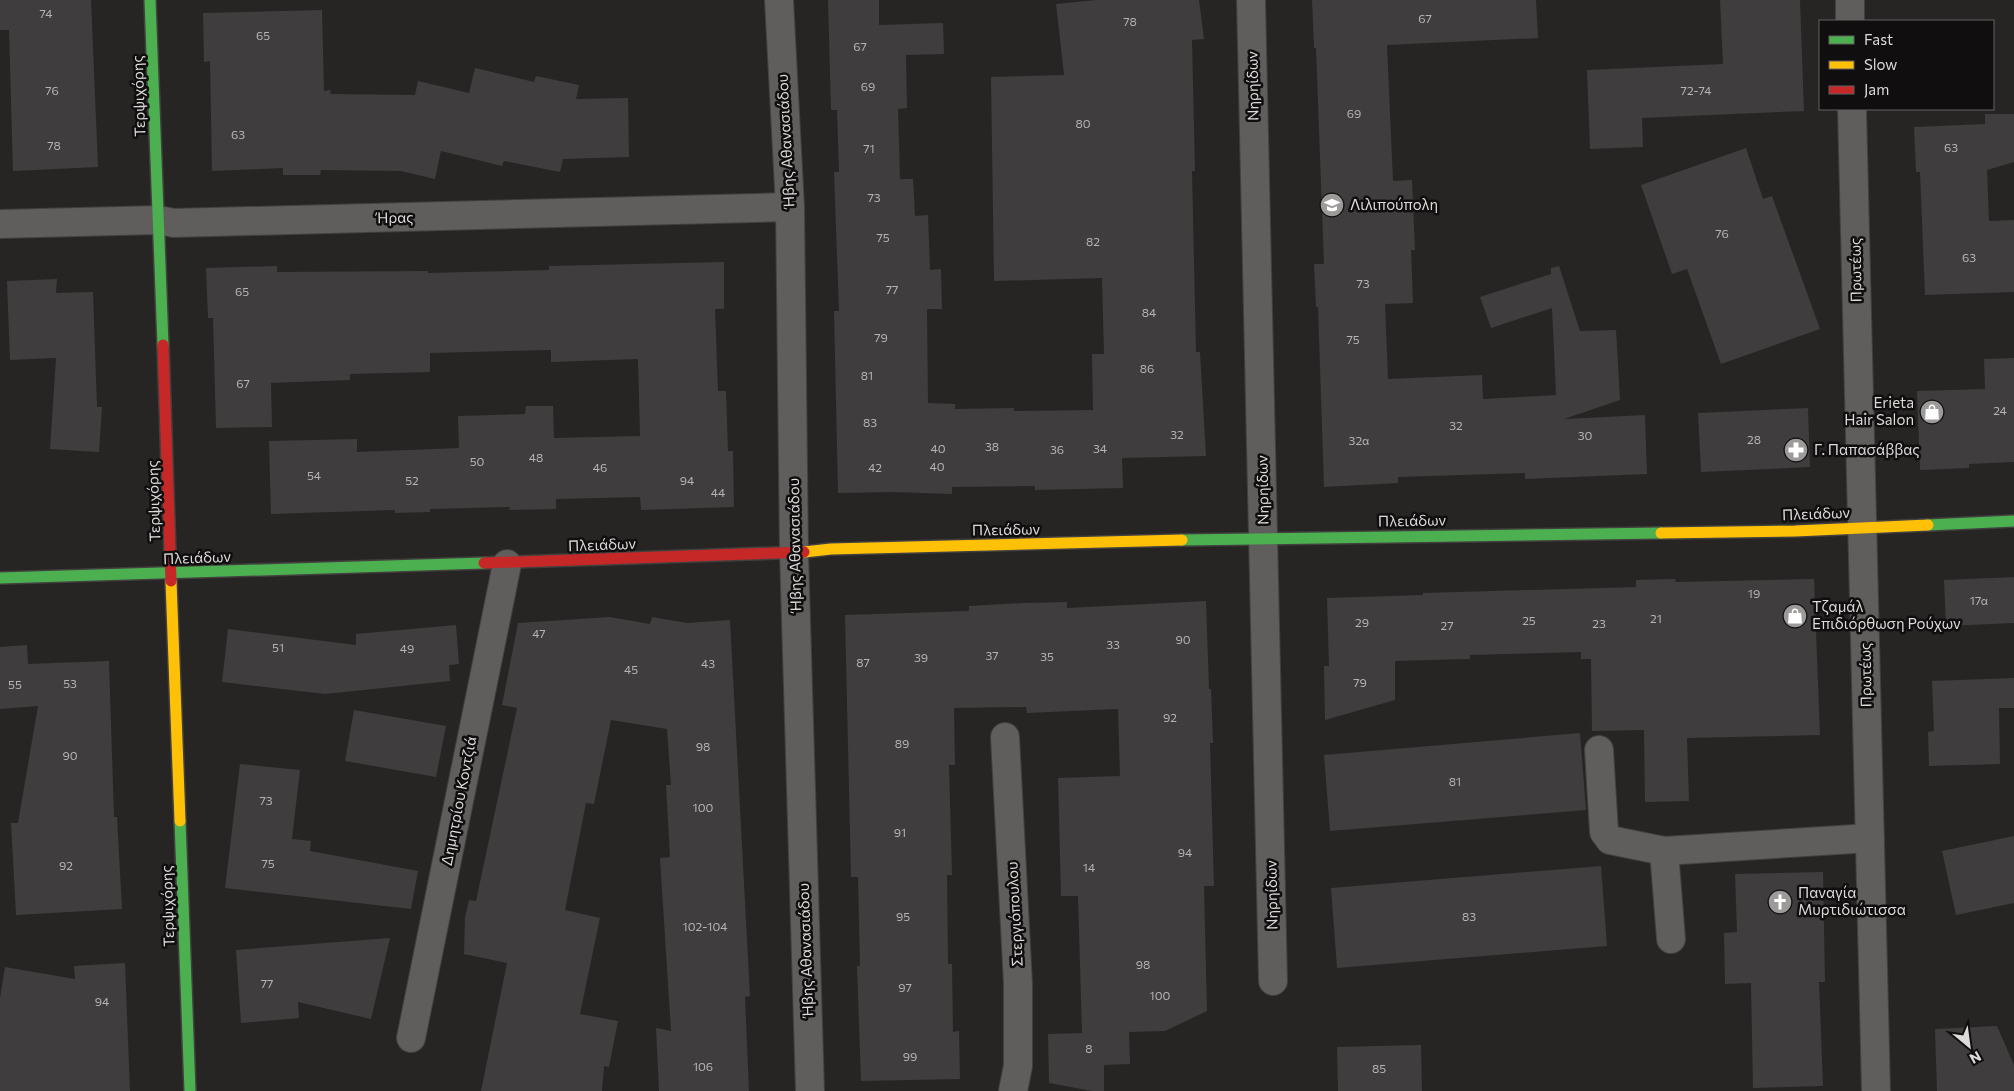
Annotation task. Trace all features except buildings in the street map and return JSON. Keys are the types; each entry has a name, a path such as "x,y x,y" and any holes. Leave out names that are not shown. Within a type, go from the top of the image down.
{"street":[{"name":"Τερψιχόρης","path":"150,0 190,1091"},
{"name":"Ήβης Αθανασιάδου","path":"779,0 790,206 794,553 810,1091"},
{"name":"Νηρηίδων","path":"1251,0 1273,981"},
{"path":"1850,0 1850,20"},
{"name":"Πρωτέως","path":"1852,110 1876,1091"},
{"name":"Ήρας","path":"0,224 158,220 174,223 790,206"},
{"name":"Πλειάδων","path":"0,578 507,564 794,553 831,549 1264,538 1795,531 2014,522"},
{"name":"Δημητρίου Κοντζιά","path":"411,1038 507,564"},
{"name":"Στεργιόπουλου","path":"1005,736 1018,984 1018,1066 1013,1091"},
{"path":"1599,750 1604,832 1610,840 1664,851 1870,838"},
{"path":"1664,851 1671,939"}],"traffic: fast":[{"path":"150,0 163,345"},
{"path":"1928,525 2014,521"},
{"path":"1182,540 1661,533"},
{"path":"0,578 484,563"},
{"path":"180,821 190,1091"}],"traffic: slow":[{"path":"1661,533 1795,531 1928,525"},
{"path":"804,552 831,549 1182,540"},
{"path":"171,581 180,821"}],"traffic: jam":[{"path":"163,345 171,581"},
{"path":"484,563 804,552"}],"place":[{"name":"Λιλιπούπολη","path":"1332,205"},
{"name":"Erieta Hair Salon","path":"1932,412"},
{"name":"Γ. Παπασάββας","path":"1796,450"},
{"name":"Τζαμάλ Επιδιόρθωση Ρούχων","path":"1795,616"},
{"name":"Παναγία Μυρτιδιώτισσα","path":"1780,902"}]}
